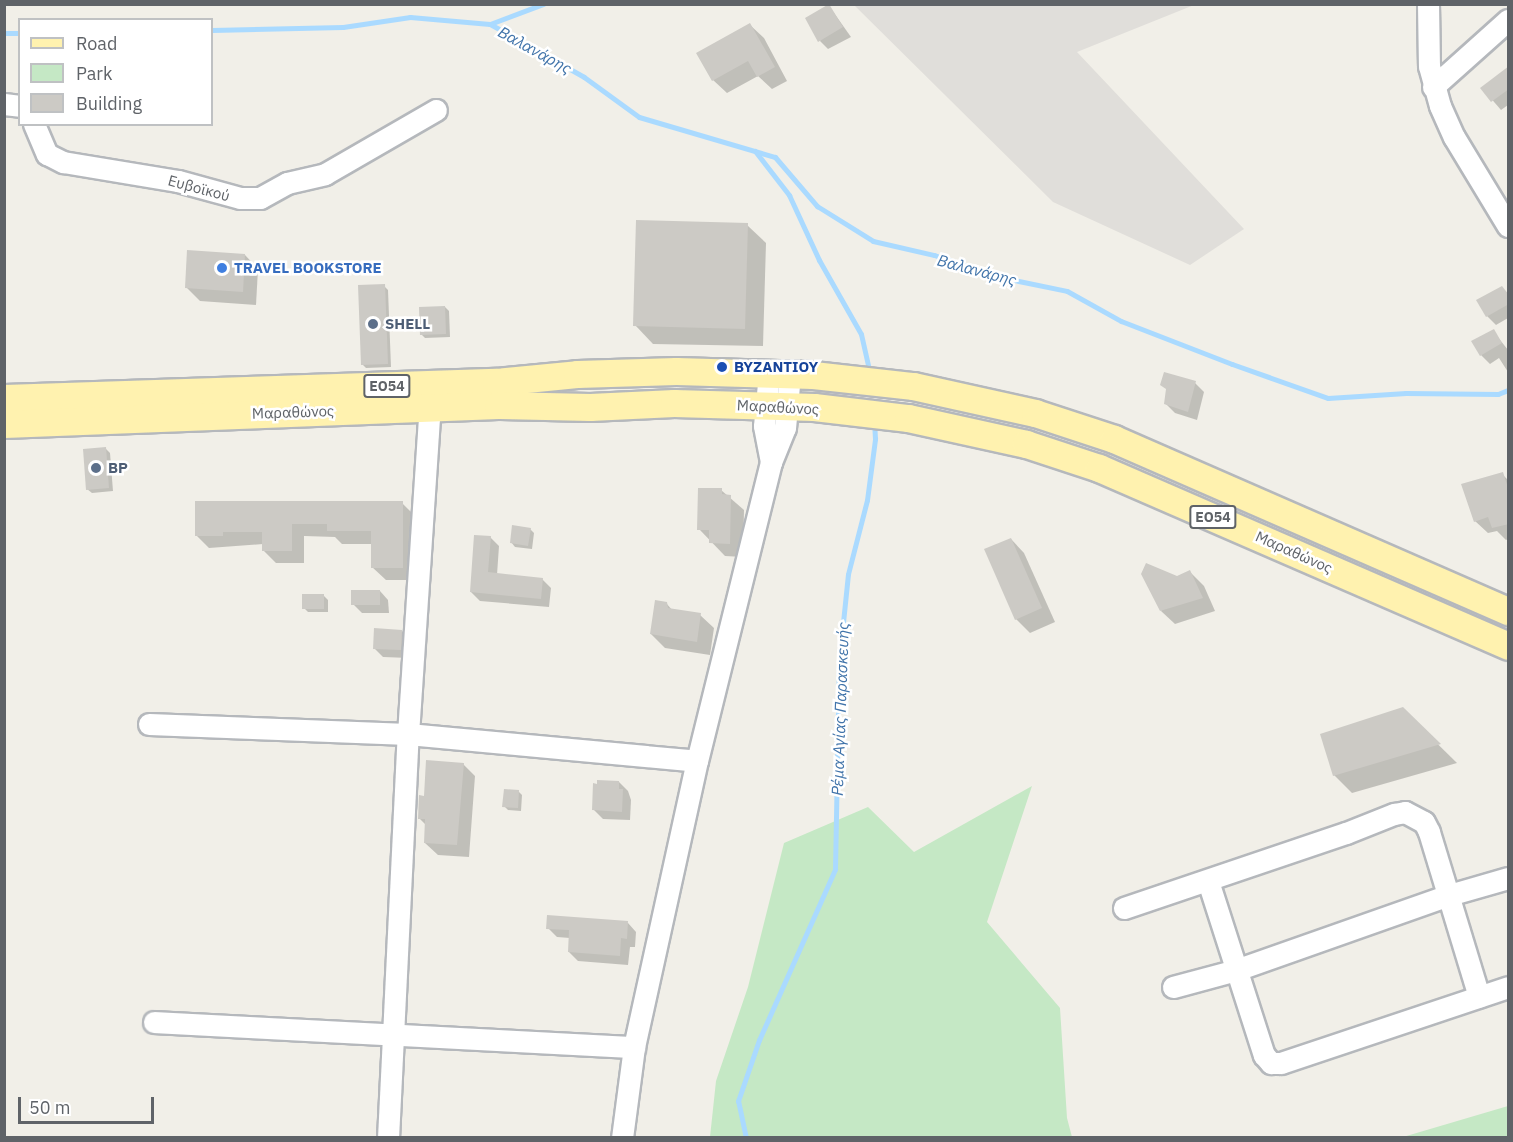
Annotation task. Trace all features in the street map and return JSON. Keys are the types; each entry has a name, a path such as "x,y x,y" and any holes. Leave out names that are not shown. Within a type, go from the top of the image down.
{"main road":[{"name":"Μαραθώνος","path":"4,398 496,382 577,374 665,371 780,374 901,385 1035,413 1114,439 1509,610"},
{"name":"Μαραθώνος","path":"4,424 430,407 675,404 776,406 908,418 1008,440 1099,468 1509,646"}],"street":[{"path":"1428,4 1427,44 1433,87 1454,137 1509,226"},
{"path":"1433,87 1509,20"},
{"name":"Ευβοϊκού","path":"35,126 47,154 63,162 178,181 240,198 260,198 287,183 325,174 436,110"},
{"path":"622,1137 634,1047 697,761 771,462 785,428 776,406 780,374"},
{"path":"388,1137 408,734 430,407"},
{"path":"149,724 408,734 697,761"},
{"path":"1124,908 1405,812 1424,822 1429,832 1479,996"},
{"path":"1173,987 1236,970 1449,895 1509,878"},
{"path":"1208,881 1264,1054 1276,1064 1509,987"},
{"path":"154,1022 634,1047"}],"shaded area":[{"path":"854,5 1194,5 1077,52 1244,229 1190,265 1053,202"}],"green space":[{"path":"1032,786 987,922 1060,1008 1067,1118 1072,1137 710,1137 716,1081 748,987 784,843 868,807 914,852"},
{"path":"1508,1106 1508,1137 1403,1137"}],"building":[{"path":"829,4 843,27 818,42 805,18"},
{"path":"750,23 775,67 757,77 748,61 712,81 696,53"},
{"path":"1509,66 1509,89 1491,102 1480,88"},
{"path":"636,220 748,223 745,329 633,326"},
{"path":"187,250 245,254 243,292 185,288"},
{"name":"SHELL","path":"385,284 388,364 361,365 358,285"},
{"path":"1502,286 1509,295 1509,304 1486,317 1476,300"},
{"path":"445,306 446,334 420,335 419,307"},
{"path":"1494,329 1502,343 1480,356 1471,341"},
{"path":"1164,372 1196,381 1188,412 1164,404 1166,389 1160,385"},
{"name":"BP","path":"106,447 109,488 86,490 83,449"},
{"path":"1503,472 1509,491 1509,524 1492,528 1488,517 1474,522 1461,484"},
{"path":"698,488 722,488 722,494 731,495 730,544 709,543 709,530 697,530"},
{"path":"195,501 403,501 403,568 371,568 371,531 327,531 327,524 292,524 292,551 262,551 262,532 223,532 223,536 195,536"},
{"path":"512,525 531,528 528,546 510,543"},
{"path":"474,535 491,536 488,572 543,578 541,599 470,592"},
{"path":"1011,538 1042,608 1015,620 984,549"},
{"path":"1146,563 1177,576 1190,570 1203,598 1160,611 1141,574"},
{"path":"351,590 380,590 380,605 351,605"},
{"path":"302,594 324,594 324,609 302,609"},
{"path":"655,600 667,602 668,608 701,613 697,642 650,634"},
{"path":"374,628 402,630 401,650 373,649"},
{"path":"1403,707 1441,744 1333,776 1320,734"},
{"path":"426,760 464,763 457,845 424,843 425,819 418,819 419,795 424,796"},
{"path":"597,780 619,781 619,789 623,789 622,812 592,810 593,783 597,784"},
{"path":"504,789 519,790 518,808 502,807"},
{"path":"547,915 628,921 627,939 621,938 620,956 568,952 569,930 546,929"}],"waterway":[{"path":"213,30 343,27 410,17 490,24 543,4"},
{"name":"Βαλανάρης","path":"490,24 584,77 639,117 775,157 817,206 873,241 934,255 999,277 1067,291 1121,321 1328,398 1406,393 1498,394 1508,390"},
{"path":"4,33 18,33"},
{"name":"Ρέμα Αγίας Παρασκευής","path":"755,151 789,195 819,260 861,334 870,374"},
{"name":"Ρέμα Αγίας Παρασκευής","path":"746,1138 738,1101 759,1040 835,869 839,661 848,574 867,500 875,439 874,422"}],"place":[{"name":"TRAVEL BOOKSTORE","path":"222,268"},
{"name":"SHELL","path":"373,324"},
{"name":"ΒΥΖΑΝΤΙΟΥ","path":"722,367"},
{"name":"BP","path":"96,468"}]}
